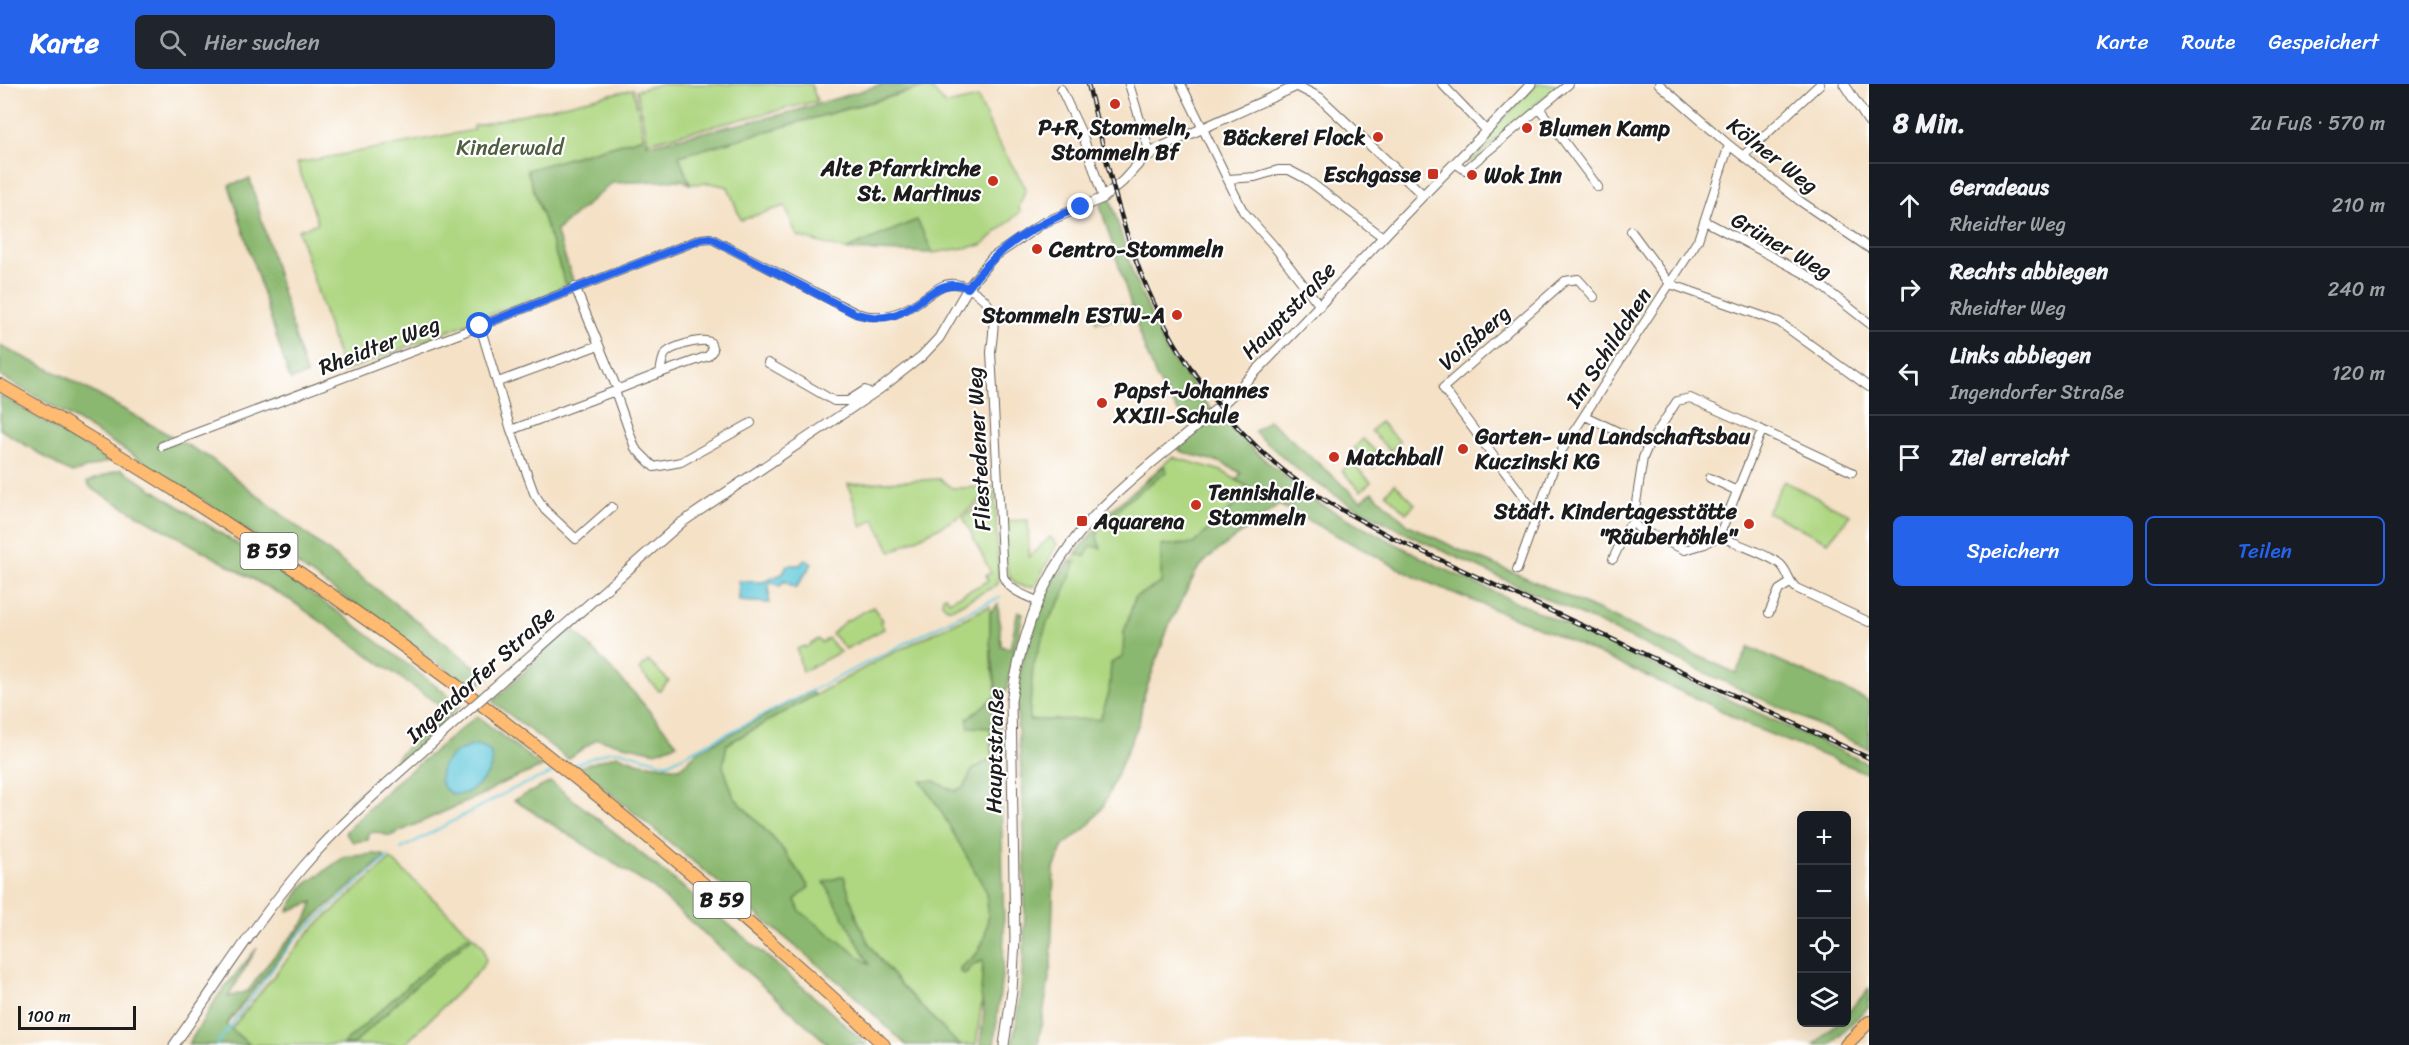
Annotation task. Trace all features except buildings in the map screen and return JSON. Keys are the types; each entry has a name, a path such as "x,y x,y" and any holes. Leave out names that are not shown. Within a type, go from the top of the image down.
{"main road":[{"name":"B 59","path":"0,385 142,468 294,568 450,680 572,775 717,895 884,1045"},
{"path":"1846,1045 1869,1022"}],"street":[{"path":"1129,84 1150,153"},
{"path":"1181,84 1243,211 1273,245 1320,306"},
{"path":"1442,84 1486,130"},
{"name":"Hauptstraße","path":"1004,1045 1012,991 1015,940 1011,701 1016,672 1037,601 1062,557 1103,508 1229,397 1320,306 1383,237 1531,84"},
{"path":"1455,163 1465,170 1569,84"},
{"name":"Kölner Weg","path":"1659,84 1729,145 1800,201 1869,248"},
{"path":"1744,155 1820,84"},
{"path":"1844,84 1869,122"},
{"path":"1297,85 1320,98 1423,195"},
{"name":"Ingendorfer Straße","path":"174,1045 240,949 304,866 348,819 681,523 872,394 932,345 968,288 992,258 1006,247 1052,219 1103,198 1150,153 1297,85"},
{"path":"1061,89 1083,136 1103,198"},
{"path":"1539,108 1598,187"},
{"name":"Im Schildchen","path":"1517,570 1558,456 1694,246 1705,221 1729,145"},
{"path":"1229,179 1264,176 1278,170 1290,170 1306,179 1383,237"},
{"name":"Grüner Weg","path":"1705,221 1809,276 1869,323"},
{"path":"1632,231 1670,284 1779,322 1869,387"},
{"name":"Rheidter Weg","path":"162,446 480,326 701,239 710,238 856,314 870,317 897,315 944,285 955,284 968,288"},
{"name":"Voißberg","path":"1537,515 1443,388 1565,281 1578,279 1594,297"},
{"path":"575,287 615,384 635,448 654,467 681,462 751,423"},
{"name":"Fliestedener Weg","path":"968,288 992,306 995,320 992,352 1003,576 1006,585 1037,601"},
{"path":"480,326 511,430 534,493 545,510 576,539 612,507"},
{"path":"511,430 708,356 713,350 710,342 705,339 696,340 669,351 664,355 660,373"},
{"path":"498,382 599,345"},
{"name":"Ingendorfer Straße","path":"768,363 834,401 848,401 865,390 872,394"},
{"path":"1613,559 1628,527 1634,522 1643,458 1648,446 1677,401 1690,398 1852,472"},
{"path":"1584,416 1648,446"},
{"path":"1634,522 1639,529 1685,550 1705,544 1719,536 1762,430"},
{"path":"1710,478 1737,490"},
{"path":"1719,536 1779,563 1787,573 1790,583 1796,588 1869,622"},
{"path":"1768,613 1779,590 1790,583"}],"green space":[{"path":"661,84 811,84 817,101 648,142 636,90"},
{"path":"883,84 934,84 679,156 690,184 682,180 612,183 556,231 574,283 566,285 527,170 644,137 648,145 792,112"},
{"path":"1537,84 1559,84 1470,163 1464,159"},
{"path":"929,86 946,105 978,98 995,137 1026,188 1019,207 1020,212 982,245 933,253 917,220 845,250 797,236 785,206 741,220 728,187 711,183 690,184 678,156"},
{"name":"Kinderwald","path":"633,89 644,137 527,170 566,285 532,302 530,299 343,372 298,230 318,223 297,163 474,130 473,126"},
{"path":"250,179 306,375 290,380 229,185"},
{"path":"1110,197 1133,274 1167,352 1210,408 1258,454 1316,502 1438,566 1869,764 1869,774 1745,724 1715,707 1552,633 1417,578 1279,505 1208,558 1197,570 1169,625 1143,698 1139,723 1103,807 1088,826 1063,846 1054,869 1051,967 1038,1045 1012,1045 1021,985 1025,923 1023,801 1017,701 1024,657 1039,610 1055,578 1069,563 1076,562 1061,600 1047,623 1033,667 1029,720 1100,719 1109,693 1111,663 1123,657 1124,632 1135,597 1161,583 1161,545 1193,544 1238,502 1248,487 1236,480 1241,473 1222,463 1178,449 1205,423 1199,416 1187,425 1157,379 1143,344 1100,205"},
{"path":"917,220 933,253 845,250"},
{"path":"1122,305 1124,318 1096,322 1094,309"},
{"path":"0,346 66,377 210,458 488,677 474,689 242,526 122,448 0,376"},
{"path":"0,395 109,461 72,473 64,469 0,429"},
{"path":"1269,420 1361,501 1372,492 1409,525 1464,552 1736,673 1749,647 1869,701 1869,749 1411,536 1346,502 1304,475 1254,432"},
{"path":"1380,422 1400,442 1390,451 1371,431"},
{"path":"1363,439 1383,459 1373,468 1354,448"},
{"path":"1172,457 1222,471 1265,498 1197,570 1169,625 1143,698 1139,723 1017,728 1024,679 1069,563 1131,494"},
{"path":"1351,462 1371,482 1361,491 1342,471"},
{"path":"1164,466 1167,471 1127,501 1099,529 1097,538 1101,548 1091,546 1085,557 1076,553 1111,510"},
{"path":"121,469 341,614 461,705 354,807 350,801 384,774 401,753 434,722 439,705 290,600 92,489 87,482"},
{"path":"940,479 952,488 992,487 991,492 959,517 891,552 874,519 862,527 848,484"},
{"path":"1784,481 1850,515 1828,542 1767,512"},
{"path":"1395,484 1415,504 1406,513 1386,493"},
{"path":"995,493 999,581 997,585 953,608 947,608 942,603 943,597 946,596 949,601 988,581 986,575 991,573 963,517 988,500"},
{"path":"1028,520 1029,557 1050,537 1057,544 1035,586 1015,583 1006,566 1005,521"},
{"path":"998,604 1001,646 1010,649 1018,611 1023,613 1007,689 999,702 1003,966 994,1045 980,1045 984,1012 981,994 983,961 974,964 965,974 960,972 960,968 976,954 982,944 988,913 985,889 921,781 934,781 954,791 964,787 972,770 992,758 991,728 969,727 967,719 997,695 990,643 990,613"},
{"path":"990,606 991,662 997,695 969,727 991,727 993,924 976,1045 952,1045 799,911 795,900 809,887 781,847 734,797 711,753 882,658"},
{"path":"873,607 882,620 880,621 884,629 846,649 832,634 844,622"},
{"path":"573,629 635,694 677,744 656,752 597,739 568,759 493,702 561,636"},
{"path":"828,638 840,652 802,672 797,649 804,646 805,648 818,639 822,643"},
{"path":"648,661 669,681 659,691 639,670"},
{"path":"811,692 815,695 727,744 723,766 734,797 781,847 809,887 795,900 800,911 870,965 824,882 844,876 862,929 879,959 959,1045 906,1045 847,989 579,767 617,755 640,763 680,768 698,751"},
{"path":"477,716 542,767 390,836 376,832 369,833 368,840 353,842 345,833 348,829 394,784"},
{"path":"551,782 751,943 867,1045 829,1045 653,888 514,800"},
{"path":"374,854 385,857 300,931 226,1025 250,1045 188,1045 218,996 257,948 228,997 248,991 270,961 306,920 313,902 288,911 302,887 344,857"},
{"path":"391,859 483,946 486,960 479,971 404,1045 250,1045 231,1029 309,932"},
{"path":"467,936 471,938 408,992 358,1040 351,1045 342,1045 415,979"},
{"path":"1869,989 1869,1006 1851,1024 1851,1009"},
{"path":"1833,1027 1848,1027 1830,1045 1814,1045"}],"water":[{"path":"805,559 812,564 796,588 784,581 780,586 772,582 769,583 769,603 739,601 739,581 763,582 782,574 787,565 800,565"},
{"path":"476,745 489,750 492,760 489,771 470,791 458,794 447,791 440,779 443,766 457,752"}],"waterway":[{"path":"571,766 610,751 622,751 667,764 1000,597"},
{"path":"401,849 513,789 552,773"},
{"path":"216,1045 296,938 389,856"}],"railway":[{"path":"1088,84 1120,213 1148,291 1184,358 1206,390 1258,448 1318,496 1393,538 1869,758"}],"place":[{"name":"P+R, Stommeln, Stommeln Bf","path":"1115,104"},
{"name":"Blumen Kamp","path":"1527,128"},
{"name":"Bäckerei Flock","path":"1378,137"},
{"name":"Eschgasse","path":"1433,174"},
{"name":"Wok Inn","path":"1472,175"},
{"name":"Alte Pfarrkirche St. Martinus","path":"993,181"},
{"name":"Centro-Stommeln","path":"1037,249"},
{"name":"Stommeln ESTW-A","path":"1177,315"},
{"name":"Papst-Johannes XXIII-Schule","path":"1102,403"},
{"name":"Garten- und Landschaftsbau Kuczinski KG","path":"1463,449"},
{"name":"Matchball","path":"1334,457"},
{"name":"Tennishalle Stommeln","path":"1196,505"},
{"name":"Aquarena","path":"1082,521"},
{"name":"Städt. Kindertagesstätte \"Räuberhöhle\"","path":"1749,524"}],"route":[{"path":"480,326 701,239 710,238 856,314 870,317 897,315 944,285 955,284 968,288 992,258 1006,247 1043,223 1081,207"}]}
